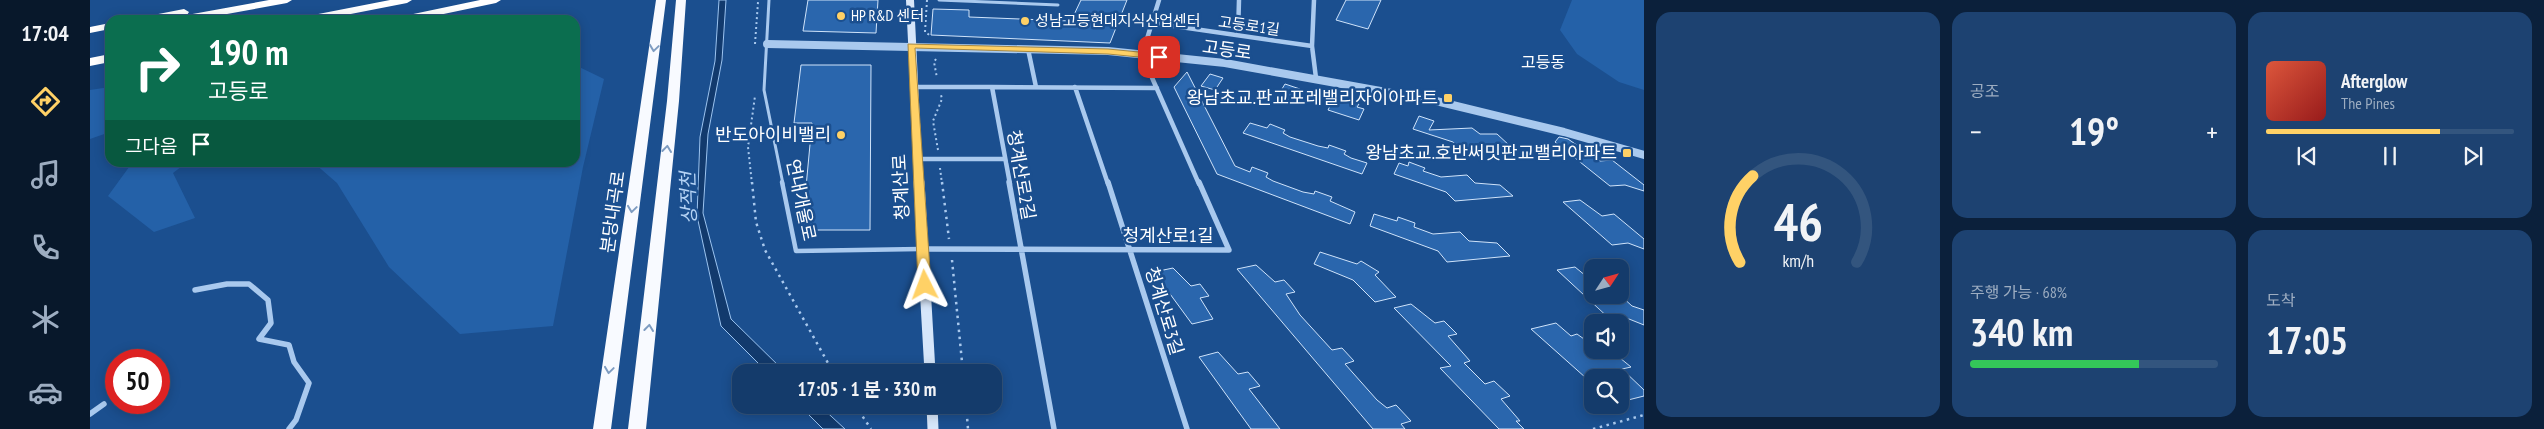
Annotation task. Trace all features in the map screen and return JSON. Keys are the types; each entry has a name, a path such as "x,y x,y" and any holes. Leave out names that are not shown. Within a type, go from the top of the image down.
{"highway":[{"path":"166,15 237,0"},
{"path":"203,15 287,0"},
{"path":"330,15 407,0"},
{"path":"423,15 496,0"},
{"name":"분당내곡로","path":"602,429 661,0"},
{"path":"637,429 673,101 681,0"},
{"path":"90,30 105,27"},
{"path":"90,34 105,32"},
{"path":"90,62 105,59"},
{"path":"90,72 105,69"}],"main road":[{"name":"청계산로","path":"910,0 913,87 929,364"},
{"path":"932,414 933,429"}],"street":[{"path":"1142,55 1159,0"},
{"path":"1238,35 1240,0"},
{"path":"1314,0 1312,46 1316,78"},
{"name":"고등로1길","path":"1153,23 1312,46"},
{"name":"고등로","path":"767,44 1028,48 1142,55 1226,63 1436,101 1564,132 1644,155"},
{"path":"1028,48 1036,87"},
{"name":"청계산로1길","path":"922,249 1229,250 1142,55"},
{"path":"913,87 1157,88"},
{"name":"청계산로2길","path":"992,87 1020,250 1054,429"},
{"name":"청계산로3길","path":"1075,88 1131,250 1187,429"},
{"path":"917,158 1004,160"},
{"path":"195,290 227,284 249,284 268,300 271,323 259,339 289,345 294,362 309,383 296,420 289,429"},
{"path":"90,414 104,404"}],"lane":[{"name":"연내개울로","path":"769,0 764,90 796,251 922,249"},
{"path":"939,0 1058,5"}],"path":[{"path":"755,45 759,0"},
{"path":"927,0 925,32 938,41 940,46 939,56 934,62 942,99 933,121 939,159 943,206 951,250 962,364"},
{"path":"755,91 748,147 756,222 764,250 828,364"},
{"path":"861,414 871,429"},
{"path":"967,414 968,429"},
{"path":"1593,429 1644,414"}],"shaded area":[{"path":"719,0 726,0 722,60 708,134 703,213 731,319 777,364 759,364 721,326 697,216 700,137 715,61"},
{"path":"1572,0 1644,0 1644,90 1619,82 1577,54 1560,30"},
{"path":"580,67 604,79 583,167 553,326 460,334 389,267 337,183 319,167 580,167"},
{"path":"105,88 105,134 90,139 90,90"},
{"path":"129,167 181,167 173,173 195,218 154,232 108,196"},
{"path":"808,414 829,414 845,429 823,429"}],"building":[{"name":"HP R&D 센터","path":"808,0 878,0 876,33 803,31"},
{"name":"성남고등현대지식산업센터","path":"1081,0 1127,0 1110,43 931,35 933,9 969,10 969,17 1071,21"},
{"path":"1346,0 1381,0 1368,29 1336,20"},
{"name":"반도아이비밸리","path":"801,65 871,65 870,230 802,230 812,123 794,123"},
{"path":"1187,72 1235,166 1250,172 1252,167 1268,173 1266,177 1273,181 1303,192 1314,194 1315,191 1332,197 1330,201 1355,212 1350,224 1217,174 1174,87"},
{"path":"1210,74 1223,78 1215,90 1201,86"},
{"path":"1285,84 1300,89 1291,101 1277,97"},
{"path":"1333,100 1342,102 1343,100 1359,104 1357,107 1364,109 1359,120 1328,110"},
{"path":"1419,116 1434,121 1429,130 1472,128 1480,134 1497,134 1510,146 1462,150 1453,142 1413,129"},
{"path":"1250,123 1267,128 1270,124 1285,130 1283,133 1290,137 1318,146 1328,148 1329,145 1346,151 1344,154 1351,158 1367,163 1362,174 1243,133"},
{"path":"1559,137 1568,139 1600,161 1612,160 1644,185 1644,191 1625,185 1610,186 1555,142"},
{"path":"1409,162 1425,168 1423,171 1441,177 1467,175 1475,183 1500,185 1513,196 1455,201 1446,192 1394,174 1399,163 1408,166"},
{"path":"1580,200 1602,216 1614,214 1644,239 1644,249 1628,243 1612,245 1563,202"},
{"path":"1374,214 1397,221 1398,217 1415,223 1414,227 1433,234 1460,232 1469,241 1497,243 1510,256 1447,262 1438,251 1370,226"},
{"path":"1320,252 1357,264 1361,261 1379,272 1375,275 1396,297 1375,302 1353,280 1314,264"},
{"path":"1256,265 1275,282 1284,280 1295,292 1286,294 1300,315 1332,350 1342,348 1354,361 1345,364 1377,400 1387,408 1396,405 1411,421 1401,424 1405,429 1373,429 1237,269"},
{"path":"1575,267 1584,274 1584,295 1557,270"},
{"path":"1173,268 1191,286 1200,284 1209,296 1200,298 1213,319 1192,324 1154,272"},
{"path":"1629,303 1644,310 1644,325 1629,319 1629,314 1604,314 1594,304"},
{"path":"1411,304 1435,323 1444,321 1457,334 1448,336 1470,361 1464,363 1485,384 1494,381 1510,396 1501,399 1520,421 1516,421 1524,429 1499,429 1440,368 1451,366 1394,308"},
{"path":"1556,323 1571,336 1577,334 1584,339 1584,359 1621,359 1631,367 1622,369 1584,369 1584,376 1531,329"},
{"path":"1218,352 1238,374 1248,372 1260,386 1249,389 1280,429 1251,429 1199,357"},
{"path":"1629,376 1644,390 1644,396 1629,400"}],"place":[{"name":"HP R&D 센터","path":"841,16"},
{"name":"성남고등현대지식산업센터","path":"1025,21"},
{"name":"왕남초교.판교포레밸리자이아파트","path":"1448,98"},
{"name":"반도아이비밸리","path":"841,135"},
{"name":"왕남초교.호반써밋판교밸리아파트","path":"1627,153"}],"district":[{"name":"고등동","path":"1543,62"}],"route":[{"path":"925,285 911,46 1108,51 1159,57"}],"water label":[{"name":"상적천","path":"688,198"}]}
